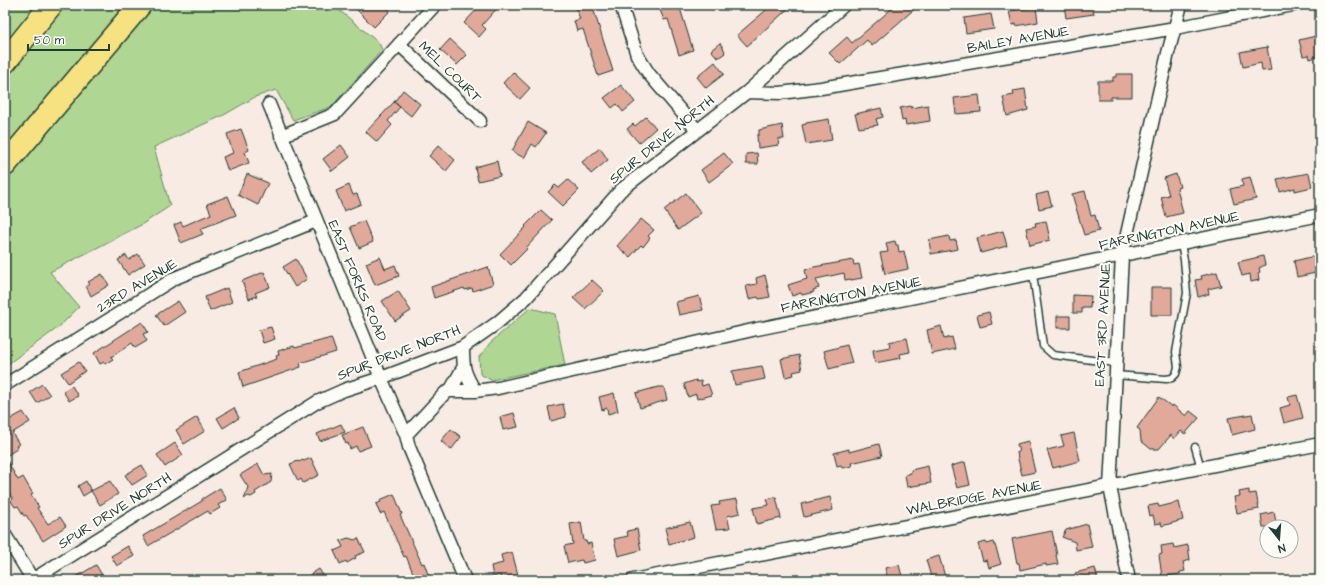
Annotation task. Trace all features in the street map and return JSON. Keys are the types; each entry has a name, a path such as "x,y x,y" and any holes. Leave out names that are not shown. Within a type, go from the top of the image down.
{"highway":[{"path":"5,62 51,5"},
{"path":"5,165 140,5"}],"street":[{"path":"281,136 335,114 435,5"},
{"path":"621,5 637,55 649,74 697,130"},
{"name":"SPUR DRIVE NORTH","path":"32,580 316,402 344,390 381,378 463,347 497,323 526,298 621,190 747,92 844,5"},
{"name":"EAST 3RD AVENUE","path":"1129,580 1110,487 1122,256 1168,53 1181,5"},
{"name":"BAILEY AVENUE","path":"747,92 780,93 821,88 1175,28 1294,5"},
{"name":"MEL COURT","path":"399,44 480,121"},
{"name":"EAST FORKS ROAD","path":"268,104 465,580"},
{"name":"FARRINGTON AVENUE","path":"450,391 475,391 498,388 757,328 1033,274 1320,215"},
{"name":"23RD AVENUE","path":"5,385 175,278 316,221"},
{"path":"463,347 463,368 475,391"},
{"path":"406,435 442,396 450,391 463,368"},
{"name":"WALBRIDGE AVENUE","path":"633,580 800,546 1110,487 1320,444"},
{"path":"5,535 32,580"}],"lane":[{"path":"1033,274 1044,346 1053,355 1166,379 1172,378 1176,374 1178,367 1176,352 1187,293 1181,244"},
{"path":"1195,447 1201,468"}],"green space":[{"path":"5,5 38,5 5,46"},
{"path":"65,5 129,5 5,151 5,78"},
{"path":"154,5 333,5 379,43 382,50 331,107 293,120 276,90 255,97 224,115 154,147 170,206 141,225 50,272 79,307 59,327 5,366 5,181"},
{"path":"530,308 555,314 565,365 491,380 480,374 479,357 490,343"}],"building":[{"path":"363,5 384,5 390,11 374,27 357,10"},
{"path":"481,5 500,5 482,25 486,29 479,37 464,23"},
{"path":"575,5 592,5 613,71 598,76 583,29 577,31 574,21 580,19"},
{"path":"658,5 679,5 693,50 679,55 668,19 664,20"},
{"path":"772,5 792,5 747,46 737,35"},
{"path":"896,5 919,5 872,46 867,40 840,64 829,53 847,37 852,43"},
{"path":"1064,5 1092,5 1094,14 1066,18"},
{"path":"1036,7 1038,22 1016,26 1016,24 1012,25 1009,11"},
{"path":"991,14 994,29 966,33 964,18"},
{"path":"1320,35 1320,56 1310,59 1309,55 1303,56 1299,40"},
{"path":"450,39 467,55 457,65 440,50"},
{"path":"720,43 725,53 718,58 711,50"},
{"path":"1267,47 1271,70 1262,71 1261,63 1243,67 1240,52"},
{"path":"715,62 724,74 706,88 697,77"},
{"path":"513,72 530,88 520,99 503,83"},
{"path":"1116,74 1132,74 1132,97 1111,97 1111,100 1098,100 1098,81 1113,81 1113,77 1116,77"},
{"path":"621,85 635,102 623,112 617,104 612,108 604,98"},
{"path":"1025,89 1028,110 1007,116 1003,97 1014,95 1013,91"},
{"path":"403,90 420,104 411,116 394,102"},
{"path":"979,95 981,112 956,114 954,98"},
{"path":"394,102 400,107 388,121 392,125 377,142 366,132"},
{"path":"928,105 930,121 906,125 905,120 902,121 900,108"},
{"path":"881,108 883,117 876,119 878,125 859,128 855,114"},
{"path":"646,117 656,128 639,143 627,129 633,124 635,126"},
{"path":"829,119 832,140 806,144 802,125"},
{"path":"528,122 546,133 536,147 532,144 524,158 512,151"},
{"path":"782,125 784,139 778,139 779,145 758,148 757,135 759,135 759,130"},
{"path":"241,129 249,150 245,152 249,163 228,171 223,157 233,153 227,134"},
{"path":"341,145 350,157 332,171 323,159"},
{"path":"439,145 455,160 446,171 429,156"},
{"path":"600,148 608,160 591,174 582,162"},
{"path":"724,153 733,164 709,182 701,170"},
{"path":"757,153 758,164 746,164 746,154"},
{"path":"497,161 500,176 478,181 475,167"},
{"path":"1309,173 1312,187 1295,191 1295,188 1280,192 1277,179"},
{"path":"247,174 268,183 258,205 238,195"},
{"path":"1176,174 1180,187 1177,188 1183,213 1166,217 1161,197 1169,195 1164,178"},
{"path":"1250,177 1256,199 1234,204 1230,189 1243,186 1242,179"},
{"path":"568,180 579,190 563,206 548,192 555,185 559,188"},
{"path":"349,185 353,195 357,194 361,204 344,211 336,191"},
{"path":"1085,191 1091,216 1095,215 1099,231 1084,235 1072,194"},
{"path":"1048,192 1052,206 1039,209 1036,195"},
{"path":"686,193 701,213 678,230 664,210"},
{"path":"228,196 236,215 200,229 203,234 181,243 174,225 181,222 183,226 211,214 207,204"},
{"path":"541,210 552,220 511,265 500,254"},
{"path":"641,219 654,230 648,236 650,238 643,247 641,245 630,257 617,246"},
{"path":"364,221 373,242 359,248 350,227"},
{"path":"1046,221 1050,240 1030,245 1026,228 1036,226 1035,223"},
{"path":"1003,231 1007,246 981,253 977,238"},
{"path":"949,236 950,241 956,240 958,249 931,254 929,240"},
{"path":"895,241 896,245 898,245 899,252 904,251 908,269 885,274 880,253 888,252 886,243"},
{"path":"138,254 145,264 128,275 118,260 126,255 129,260"},
{"path":"1319,255 1320,272 1297,277 1294,261"},
{"path":"1263,256 1265,265 1259,268 1259,280 1251,282 1250,274 1242,276 1238,262"},
{"path":"380,257 385,269 395,265 399,276 375,285 366,263"},
{"path":"296,259 307,279 295,287 283,267"},
{"path":"853,260 854,265 859,264 862,278 845,280 844,273 816,279 819,288 813,290 814,292 802,295 801,293 792,296 788,285 807,279 805,270"},
{"path":"488,267 493,284 473,291 472,288 465,290 464,288 434,298 431,287"},
{"path":"264,272 270,287 255,293 257,296 249,299 242,281"},
{"path":"1217,272 1221,286 1208,289 1209,294 1198,297 1195,280 1202,279 1201,276"},
{"path":"102,274 109,285 91,296 86,286 90,284 88,282"},
{"path":"765,275 770,297 749,299 746,286 757,284 756,278"},
{"path":"592,280 604,291 585,309 573,298"},
{"path":"1151,287 1172,287 1172,315 1151,315"},
{"path":"227,288 232,302 210,311 205,297"},
{"path":"398,291 411,311 395,321 382,301"},
{"path":"1073,295 1091,296 1090,308 1082,308 1082,313 1073,313"},
{"path":"699,296 703,310 679,315 676,302"},
{"path":"178,301 185,312 164,326 156,315"},
{"path":"989,312 992,324 980,327 977,315"},
{"path":"1057,316 1070,316 1070,328 1057,328"},
{"path":"142,322 148,332 143,334 147,341 135,348 132,343 111,357 113,359 105,364 104,362 100,364 94,353"},
{"path":"941,326 944,339 952,337 955,349 932,354 927,330"},
{"path":"271,327 275,339 263,343 259,330"},
{"path":"331,338 336,352 300,363 301,367 243,387 239,372 277,359 276,356 279,355 278,351"},
{"path":"907,338 910,352 900,354 901,358 875,363 873,350 890,347 889,342"},
{"path":"847,345 852,363 829,369 824,351"},
{"path":"799,355 802,370 793,372 794,375 785,377 781,359"},
{"path":"79,362 85,371 68,383 61,373"},
{"path":"762,366 765,379 735,385 732,371"},
{"path":"696,380 697,382 701,381 702,386 708,384 712,395 697,399 696,394 688,397 684,384"},
{"path":"42,384 50,395 37,403 30,392"},
{"path":"72,386 78,396 69,401 63,391"},
{"path":"658,387 664,387 667,400 640,408 636,393"},
{"path":"614,393 618,411 608,414 607,408 602,410 599,397"},
{"path":"1297,395 1303,418 1284,423 1280,408 1290,405 1288,397"},
{"path":"1159,397 1172,407 1173,405 1186,416 1190,411 1199,418 1185,434 1181,431 1174,439 1171,435 1159,449 1151,449 1141,441 1140,430 1137,428"},
{"path":"563,404 566,417 551,421 548,407"},
{"path":"234,408 239,418 223,428 217,418"},
{"path":"23,412 30,422 12,433 19,444 16,446 18,448 5,457 5,422"},
{"path":"514,413 518,427 503,430 500,417"},
{"path":"1252,414 1255,429 1232,435 1228,418"},
{"path":"197,417 205,431 184,444 176,430"},
{"path":"341,424 345,432 320,441 317,434"},
{"path":"363,427 371,446 358,451 356,446 350,449 348,443 346,444 342,435"},
{"path":"451,429 461,437 451,450 441,441"},
{"path":"1074,433 1080,461 1053,468 1047,450 1064,446 1061,436"},
{"path":"1028,441 1035,472 1022,475 1018,459 1017,452 1019,452 1017,444"},
{"path":"175,443 183,455 165,467 157,455"},
{"path":"879,444 882,456 851,463 852,466 842,468 841,465 837,466 834,453 849,449 849,452"},
{"path":"5,457 18,480 23,477 33,494 31,495 39,507 37,508 48,524 60,517 66,526 43,541 26,515 24,516 18,506 15,507 11,501 13,499 5,487"},
{"path":"311,458 319,475 303,483 301,479 298,481 290,464"},
{"path":"965,462 970,485 957,488 951,466"},
{"path":"258,464 264,475 272,474 271,482 255,492 256,494 251,497 248,496 244,499 248,487 240,475"},
{"path":"142,465 148,475 132,485 125,475"},
{"path":"928,466 931,483 907,487 905,475 911,473 911,470"},
{"path":"86,481 91,491 83,496 78,486"},
{"path":"110,481 118,494 100,505 91,491"},
{"path":"220,488 227,500 218,505 220,508 210,514 208,511 148,546 143,536 202,501 202,499"},
{"path":"1249,490 1249,494 1256,493 1259,509 1237,513 1234,497 1240,496 1239,492"},
{"path":"394,494 402,514 400,515 422,564 424,563 430,580 416,580 384,512 380,514 376,504 381,502 380,500"},
{"path":"776,497 781,518 757,524 753,508 769,505 767,499"},
{"path":"830,497 833,510 804,517 801,504"},
{"path":"737,499 740,513 727,516 730,528 716,529 711,506 720,505 719,502"},
{"path":"1179,502 1183,520 1162,526 1161,523 1155,524 1153,515 1150,516 1148,506 1158,504 1159,507"},
{"path":"1274,512 1275,519 1262,519 1261,515"},
{"path":"581,522 584,541 586,541 587,544 591,543 595,560 583,563 582,560 568,563 564,546 573,544 570,524"},
{"path":"690,522 694,537 669,544 665,528"},
{"path":"1087,524 1092,547 1076,550 1075,542 1062,537 1066,530"},
{"path":"637,529 641,550 618,556 614,539 628,536 627,531"},
{"path":"1052,531 1058,564 1046,566 1046,564 1020,570 1012,539"},
{"path":"348,538 355,540 358,538 365,552 355,556 356,558 347,563 346,561 340,564 334,551 343,547 340,541"},
{"path":"986,542 987,544 994,542 1001,564 989,568 987,560 983,561 978,544"},
{"path":"1173,544 1174,548 1188,545 1190,560 1183,562 1185,571 1180,572 1180,574 1162,577 1159,555 1162,554 1161,546"},
{"path":"128,546 134,556 117,566 111,556"},
{"path":"512,552 518,575 501,579 500,575 493,577 491,566 503,563 501,555"},
{"path":"939,556 946,580 932,580 926,560"},
{"path":"96,565 102,575 94,580 71,580"},
{"path":"899,565 903,580 888,580 885,568"},
{"path":"1095,568 1098,580 1077,580 1075,573"},
{"path":"319,569 326,580 302,580"}]}
